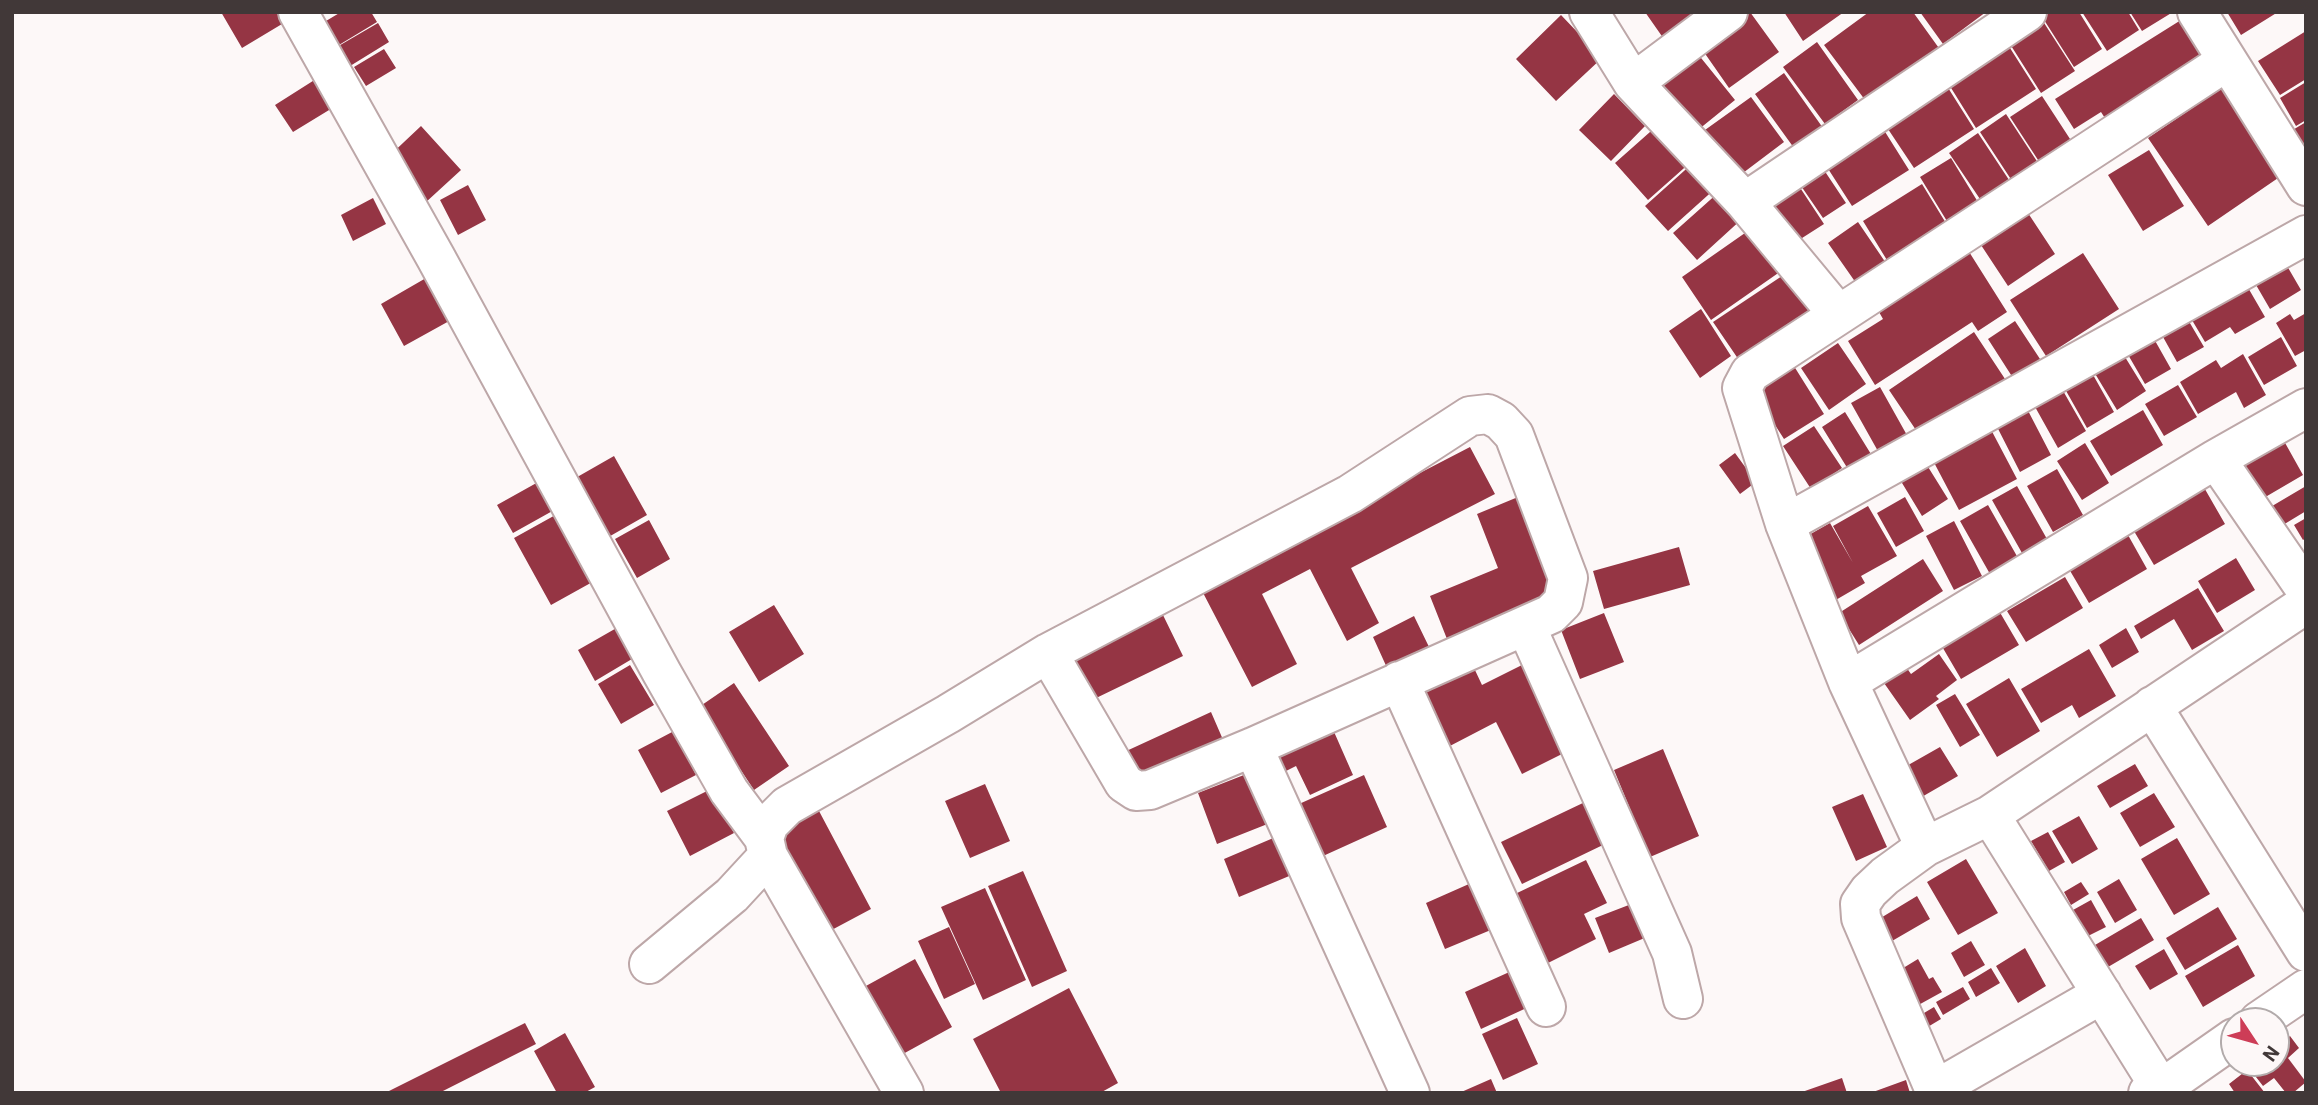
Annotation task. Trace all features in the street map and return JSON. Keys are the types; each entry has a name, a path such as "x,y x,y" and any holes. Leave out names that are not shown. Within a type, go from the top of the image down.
{"street":[{"path":"299,12 675,697 729,791 766,847 904,1093"},
{"path":"1589,12 1633,82 1745,202 1838,314"},
{"path":"1633,82 1728,12"},
{"path":"1745,202 2026,12"},
{"path":"2197,12 2306,186"},
{"path":"1925,848 1848,681 1785,524 1742,388 1750,373 2227,61"},
{"path":"1785,524 2306,235"},
{"path":"1848,681 2306,408"},
{"path":"649,964 732,895 766,847 769,824 787,806 1048,653 1350,494 1470,416 1488,414 1501,421 1514,435 1567,578 1563,602 1551,614 1150,790 1136,791 1129,788 1048,653"},
{"path":"2216,460 2306,590"},
{"path":"2102,994 1935,1092 1861,918 1860,904 1885,876 1925,848 1990,816 2306,604"},
{"path":"1526,626 1672,953 1683,999"},
{"path":"1399,681 1546,1007"},
{"path":"2152,706 2306,952"},
{"path":"1253,747 1410,1093"},
{"path":"1990,816 2102,994 2155,1091 2220,1047"},
{"path":"2282,1007 2305,993"}],"building":[{"path":"221,12 282,12 287,21 242,48"},
{"path":"341,12 371,12 377,22 329,51 316,27"},
{"path":"1645,12 1707,12 1666,42"},
{"path":"1744,12 1750,12 1779,52 1729,88 1699,45"},
{"path":"1784,12 1844,12 1803,41"},
{"path":"1869,12 1913,12 1941,51 1868,104 1824,45"},
{"path":"1920,12 1986,12 1943,44"},
{"path":"2037,12 2075,71 2041,93 2003,33"},
{"path":"2039,12 2079,12 2102,49 2074,67"},
{"path":"2082,12 2128,12 2139,30 2107,51"},
{"path":"2130,12 2173,12 2142,31"},
{"path":"2227,12 2278,12 2241,35"},
{"path":"1561,15 1602,58 1556,101 1516,59"},
{"path":"2189,15 2216,60 2110,126 2101,112 2074,129 2055,99"},
{"path":"378,23 389,42 342,71 330,51"},
{"path":"2306,31 2306,79 2280,95 2258,61"},
{"path":"2003,37 2036,89 1976,128 1943,75"},
{"path":"1817,42 1858,100 1825,124 1783,67"},
{"path":"1693,48 1735,100 1693,134 1651,83"},
{"path":"384,49 396,68 366,86 354,67"},
{"path":"1784,73 1823,128 1794,148 1755,94"},
{"path":"316,79 334,107 293,132 275,105"},
{"path":"2306,82 2306,120 2296,126 2280,98"},
{"path":"1945,83 1974,129 1914,168 1884,123"},
{"path":"2222,88 2281,176 2208,226 2148,138"},
{"path":"1614,94 1645,126 1611,161 1579,130"},
{"path":"2042,96 2072,142 2040,163 2010,117"},
{"path":"1751,97 1784,142 1731,182 1698,135"},
{"path":"2006,114 2042,169 2016,187 1980,132"},
{"path":"2306,122 2306,156 2291,131"},
{"path":"1659,124 1692,161 1648,200 1615,163"},
{"path":"421,126 461,170 425,203 386,159"},
{"path":"1882,127 1909,170 1852,206 1825,164"},
{"path":"1978,133 2015,189 1986,208 1949,153"},
{"path":"2149,150 2184,206 2143,231 2108,175"},
{"path":"1951,158 1984,212 1953,231 1920,177"},
{"path":"1694,162 1717,187 1668,231 1645,206"},
{"path":"1820,164 1846,203 1823,218 1797,180"},
{"path":"1795,180 1824,224 1788,247 1760,203"},
{"path":"1922,184 1952,233 1893,270 1863,221"},
{"path":"468,185 486,220 458,235 440,200"},
{"path":"1719,192 1743,218 1697,260 1673,233"},
{"path":"373,198 386,224 353,241 341,215"},
{"path":"2028,213 2055,254 2008,286 1981,245"},
{"path":"1858,222 1892,272 1863,293 1828,243"},
{"path":"1755,226 1784,269 1711,320 1682,277"},
{"path":"1966,247 2007,312 1978,331 1972,322 1875,385 1848,341 1883,319 1875,305"},
{"path":"2083,253 2119,309 2046,356 2010,300"},
{"path":"2283,259 2301,290 2270,309 2252,278"},
{"path":"1785,274 1814,318 1743,366 1713,322"},
{"path":"426,278 451,320 404,346 381,304"},
{"path":"2243,279 2265,317 2235,334 2230,327 2205,342 2189,315"},
{"path":"1701,309 1731,356 1700,378 1669,331"},
{"path":"2184,313 2204,347 2177,362 2158,328"},
{"path":"2306,313 2306,350 2295,356 2276,323 2290,314 2294,320"},
{"path":"2015,321 2040,359 2013,378 1988,339"},
{"path":"2149,330 2171,369 2145,384 2123,346"},
{"path":"1974,332 2007,382 1922,439 1889,390"},
{"path":"2281,337 2297,366 2264,385 2248,357"},
{"path":"1838,343 1866,384 1829,410 1801,368"},
{"path":"2117,344 2146,391 2117,410 2088,362"},
{"path":"2243,354 2266,395 2244,408 2236,392 2198,414 2180,382 2216,360 2221,368"},
{"path":"1792,363 1824,414 1784,439 1752,389"},
{"path":"2092,373 2114,412 2087,428 2065,389"},
{"path":"2178,385 2197,417 2164,436 2145,404"},
{"path":"1880,387 1908,437 1879,453 1851,403"},
{"path":"2062,389 2086,431 2058,448 2034,405"},
{"path":"2023,401 2051,455 2020,472 1992,417"},
{"path":"2143,410 2163,445 2111,476 2090,441"},
{"path":"1845,412 1874,459 1851,474 1822,427"},
{"path":"1987,422 2017,479 1959,510 1929,453"},
{"path":"1814,426 1842,468 1811,489 1783,446"},
{"path":"2284,441 2303,475 2250,506 2230,472"},
{"path":"2085,443 2109,483 2082,500 2057,461"},
{"path":"1470,447 1495,494 1351,568 1379,623 1347,641 1310,569 1262,594 1297,664 1252,687 1200,587"},
{"path":"1735,453 1756,482 1740,494 1719,465"},
{"path":"614,456 647,515 605,539 572,480"},
{"path":"1925,462 1948,499 1922,516 1899,478"},
{"path":"2057,469 2083,515 2053,532 2027,486"},
{"path":"540,481 556,509 513,533 497,505"},
{"path":"2202,484 2225,524 2154,565 2131,526"},
{"path":"2017,486 2047,539 2022,553 1992,500"},
{"path":"2306,486 2306,511 2273,531 2262,512"},
{"path":"1518,497 1557,595 1447,639 1430,596 1498,568 1477,514"},
{"path":"1905,497 1924,531 1896,547 1877,513"},
{"path":"1988,505 2018,558 1990,574 1960,521"},
{"path":"1868,506 1897,556 1861,576 1865,583 1834,601 1800,540 1830,523 1853,563 1833,526"},
{"path":"559,513 596,580 551,605 514,538"},
{"path":"2306,518 2306,538 2303,540 2294,525"},
{"path":"649,520 670,559 637,578 615,539"},
{"path":"1954,521 1982,576 1954,590 1926,536"},
{"path":"2128,535 2147,569 2089,603 2069,569"},
{"path":"1679,547 1690,585 1604,609 1593,571"},
{"path":"2236,558 2255,590 2217,613 2198,581"},
{"path":"1923,559 1943,591 1859,645 1839,613"},
{"path":"2065,577 2083,608 2026,642 2007,611"},
{"path":"2198,588 2224,631 2192,650 2174,619 2141,639 2134,626"},
{"path":"1995,604 2019,645 1961,679 1940,643"},
{"path":"774,605 804,654 759,682 729,632"},
{"path":"1162,613 1183,656 1092,700 1071,657"},
{"path":"1604,613 1624,662 1580,679 1561,630"},
{"path":"1414,616 1430,649 1388,670 1373,637"},
{"path":"620,626 637,656 595,681 578,650"},
{"path":"2126,628 2139,652 2112,668 2099,645"},
{"path":"2089,649 2116,696 2079,718 2072,705 2041,723 2021,689"},
{"path":"1939,654 1957,680 1936,696 1939,699 1910,720 1877,673 1899,657 1911,674"},
{"path":"1526,663 1570,750 1522,774 1496,722 1446,748 1421,695 1474,668 1482,685"},
{"path":"630,665 654,705 621,724 598,684"},
{"path":"2009,678 2040,731 1997,757 1966,704"},
{"path":"734,683 789,766 754,790 699,707"},
{"path":"1955,694 1980,735 1960,747 1936,705"},
{"path":"1211,712 1224,742 1136,783 1122,753"},
{"path":"1331,725 1353,775 1310,795 1296,766 1278,775 1268,754"},
{"path":"674,731 696,775 661,793 638,750"},
{"path":"1940,747 1958,776 1920,798 1903,768"},
{"path":"1663,749 1699,836 1650,857 1614,770"},
{"path":"2135,764 2148,786 2110,808 2097,786"},
{"path":"1249,773 1270,823 1217,844 1198,793"},
{"path":"1364,775 1387,827 1323,856 1299,804"},
{"path":"985,784 1010,841 970,858 945,801"},
{"path":"711,789 734,833 690,856 667,811"},
{"path":"2154,793 2175,827 2140,847 2120,813"},
{"path":"1863,794 1887,847 1856,861 1832,807"},
{"path":"1585,802 1605,844 1522,884 1501,842"},
{"path":"819,811 871,909 826,933 774,835"},
{"path":"2079,816 2098,849 2072,864 2052,831"},
{"path":"2048,832 2065,862 2049,871 2031,841"},
{"path":"1278,836 1294,874 1239,897 1224,859"},
{"path":"2177,838 2210,894 2174,915 2141,859"},
{"path":"1966,859 1998,913 1958,935 1927,882"},
{"path":"1586,860 1607,903 1584,914 1596,939 1548,963 1515,894"},
{"path":"1023,871 1067,971 1032,987 988,886"},
{"path":"2119,879 2137,910 2115,923 2097,892"},
{"path":"1478,880 1498,927 1445,949 1426,903"},
{"path":"2081,882 2089,894 2071,905 2064,892"},
{"path":"985,888 1026,980 983,1000 941,907"},
{"path":"1917,896 1930,919 1892,941 1879,919"},
{"path":"2091,900 2106,927 2088,936 2073,910"},
{"path":"1634,903 1647,937 1609,953 1595,918"},
{"path":"2218,907 2237,939 2185,970 2166,938"},
{"path":"2141,918 2154,940 2108,967 2095,945"},
{"path":"949,927 975,984 944,999 918,941"},
{"path":"1971,941 1985,965 1964,977 1951,953"},
{"path":"2238,945 2255,976 2203,1007 2185,976"},
{"path":"2025,948 2046,986 2018,1003 1996,966"},
{"path":"2164,949 2178,974 2150,990 2135,966"},
{"path":"915,959 952,1027 892,1060 855,992"},
{"path":"1918,959 1929,979 1933,977 1942,992 1913,1008 1895,973"},
{"path":"1991,968 2000,983 1976,997 1968,982"},
{"path":"1516,969 1533,1005 1481,1029 1465,992"},
{"path":"1963,987 1970,999 1943,1015 1936,1002"},
{"path":"1069,988 1118,1083 1100,1093 1001,1093 973,1039"},
{"path":"1934,1007 1941,1019 1916,1034 1909,1022"},
{"path":"1517,1018 1538,1064 1503,1080 1482,1034"},
{"path":"525,1023 536,1044 439,1093 385,1093"},
{"path":"565,1033 595,1087 584,1093 557,1093 534,1051"},
{"path":"2290,1036 2299,1048 2290,1056"},
{"path":"2290,1061 2306,1082 2293,1093 2286,1093 2274,1078 2263,1086 2256,1077 2290,1077"},
{"path":"2238,1077 2252,1077 2265,1093 2235,1093 2229,1084"},
{"path":"1842,1078 1847,1093 1802,1093 1802,1092"},
{"path":"1491,1079 1497,1093 1459,1093"},
{"path":"1906,1080 1910,1093 1873,1093 1873,1092"}]}
